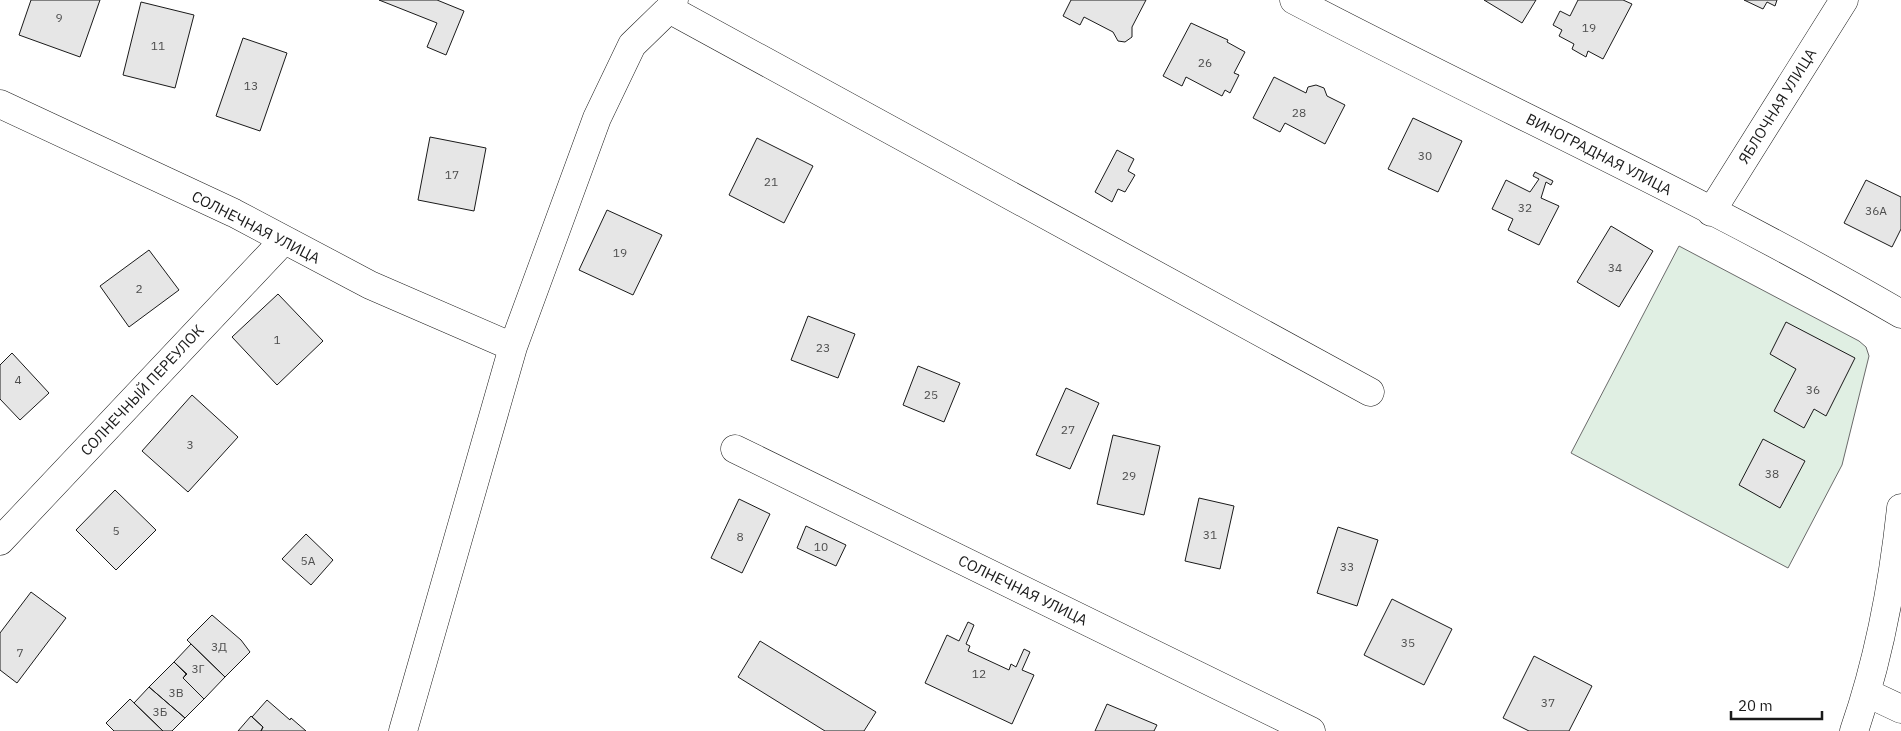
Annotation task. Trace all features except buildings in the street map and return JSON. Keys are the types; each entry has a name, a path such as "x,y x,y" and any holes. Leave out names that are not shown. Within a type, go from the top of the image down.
{"street":[{"name":"ВИНОГРАДНАЯ УЛИЦА","path":"1294,0 1391,51 1552,129 1843,280 1901,314"},
{"name":"ЯБЛОЧНАЯ УЛИЦА","path":"1711,212 1844,0"},
{"path":"403,731 513,347 597,118 632,45 672,4 1370,392"},
{"name":"СОЛНЕЧНАЯ УЛИЦА","path":"0,104 234,213 370,286 513,347"},
{"name":"СОЛНЕЧНЫЙ ПЕРЕУЛОК","path":"0,541 284,240"},
{"name":"СОЛНЕЧНАЯ УЛИЦА","path":"735,449 1312,731"},
{"path":"1854,731 1867,693 1894,574 1901,508"},
{"path":"1867,693 1901,709"}],"green space":[{"path":"1679,246 1859,341 1866,347 1869,356 1842,465 1788,568 1571,453"}]}
